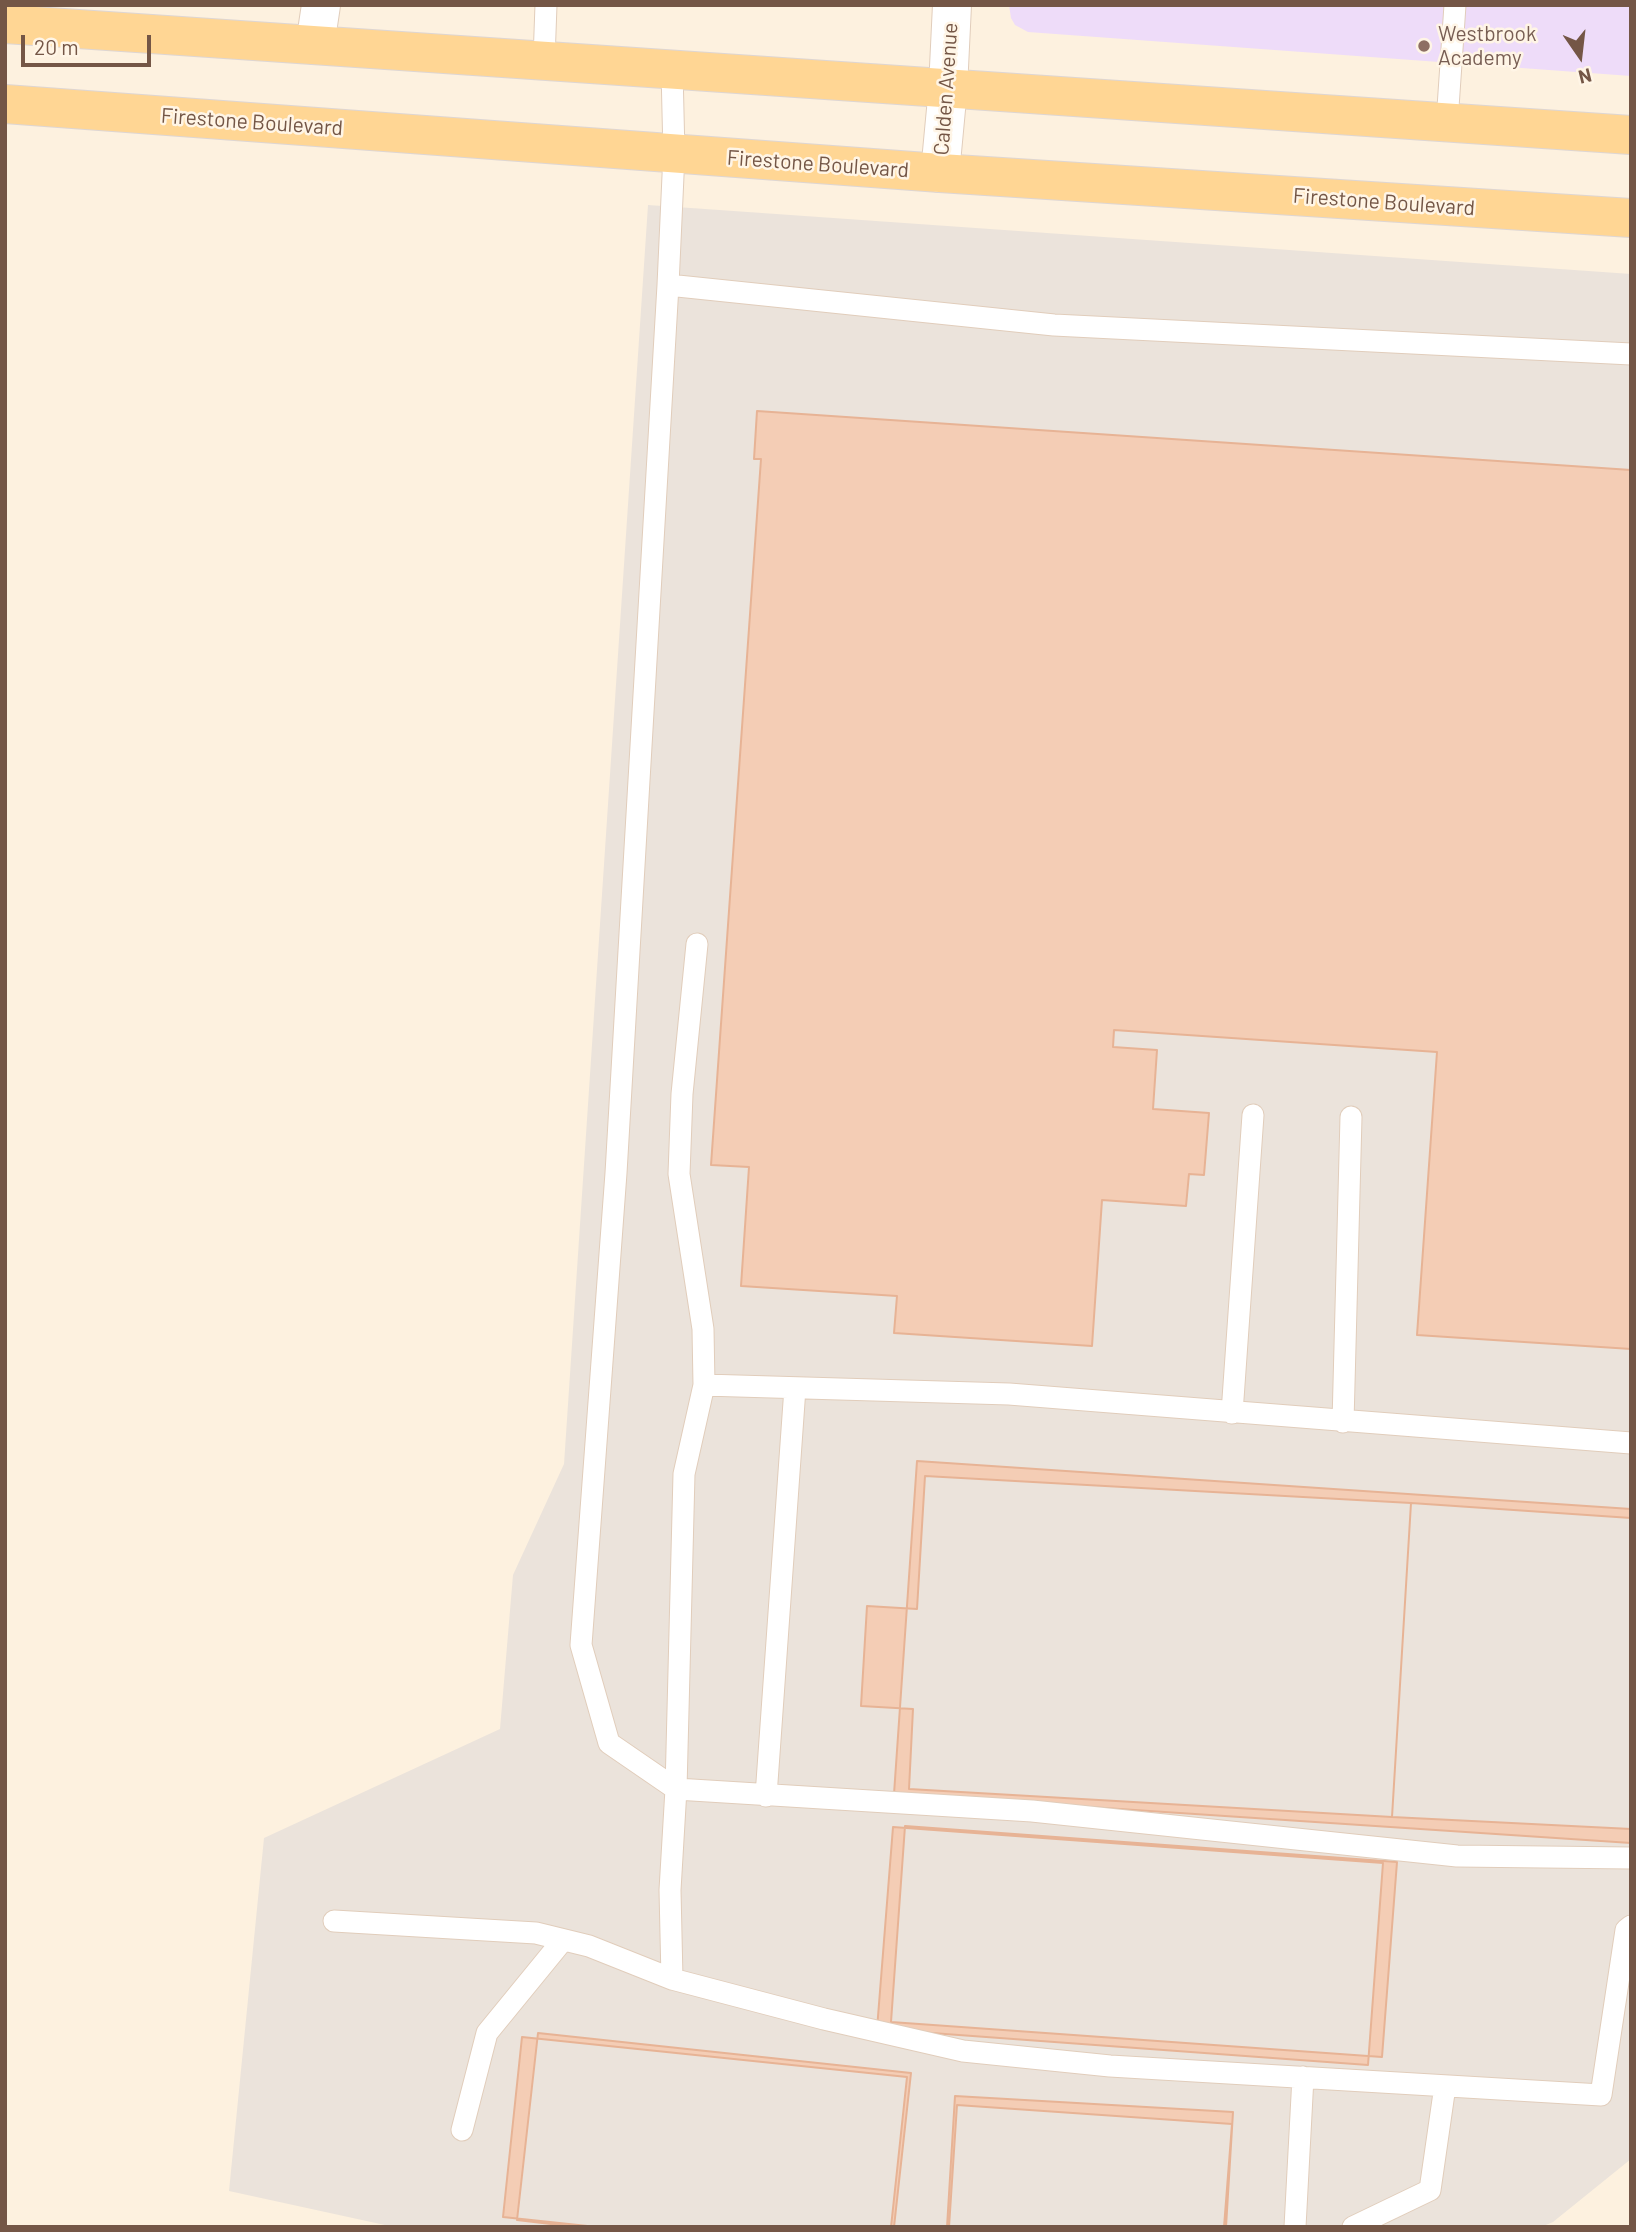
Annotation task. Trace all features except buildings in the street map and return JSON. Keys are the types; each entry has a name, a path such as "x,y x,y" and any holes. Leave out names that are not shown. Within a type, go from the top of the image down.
{"main road":[{"path":"5,23 1631,135"},
{"name":"Firestone Boulevard","path":"5,104 940,173 1631,218"}],"street":[{"path":"315,45 321,5"},
{"name":"Calden Avenue","path":"940,173 952,5"}],"lane":[{"path":"544,60 546,5"},
{"path":"1447,122 1455,5"},
{"path":"672,70 674,154 668,285 616,1173 581,1645 608,1743 676,1789 1032,1811 1457,1856 1631,1858"},
{"path":"668,285 1054,325 1631,354"},
{"path":"672,1979 670,1890 676,1789 684,1474 704,1385 703,1329 679,1174 682,1094 697,944"},
{"path":"1232,1412 1253,1115"},
{"path":"1343,1422 1352,1117"},
{"path":"704,1385 1009,1394 1631,1443"},
{"path":"766,1796 795,1388"},
{"path":"334,1921 536,1933 589,1947 672,1979 824,2019 963,2051 1110,2066 1601,2095 1626,1930 1631,1926"},
{"path":"462,2130 486,2033 563,1940"},
{"path":"1295,2227 1303,2077"},
{"path":"1353,2227 1430,2190 1445,2086"}],"shaded area":[{"name":"Westbrook Academy","path":"1009,5 1631,5 1631,76 1028,32 1015,25"},
{"path":"648,205 1631,274 1631,2159 1553,2222 1541,2227 394,2227 229,2191 264,1838 500,1729 513,1575 564,1464"}],"place":[{"name":"Westbrook Academy","path":"1424,46"}]}
